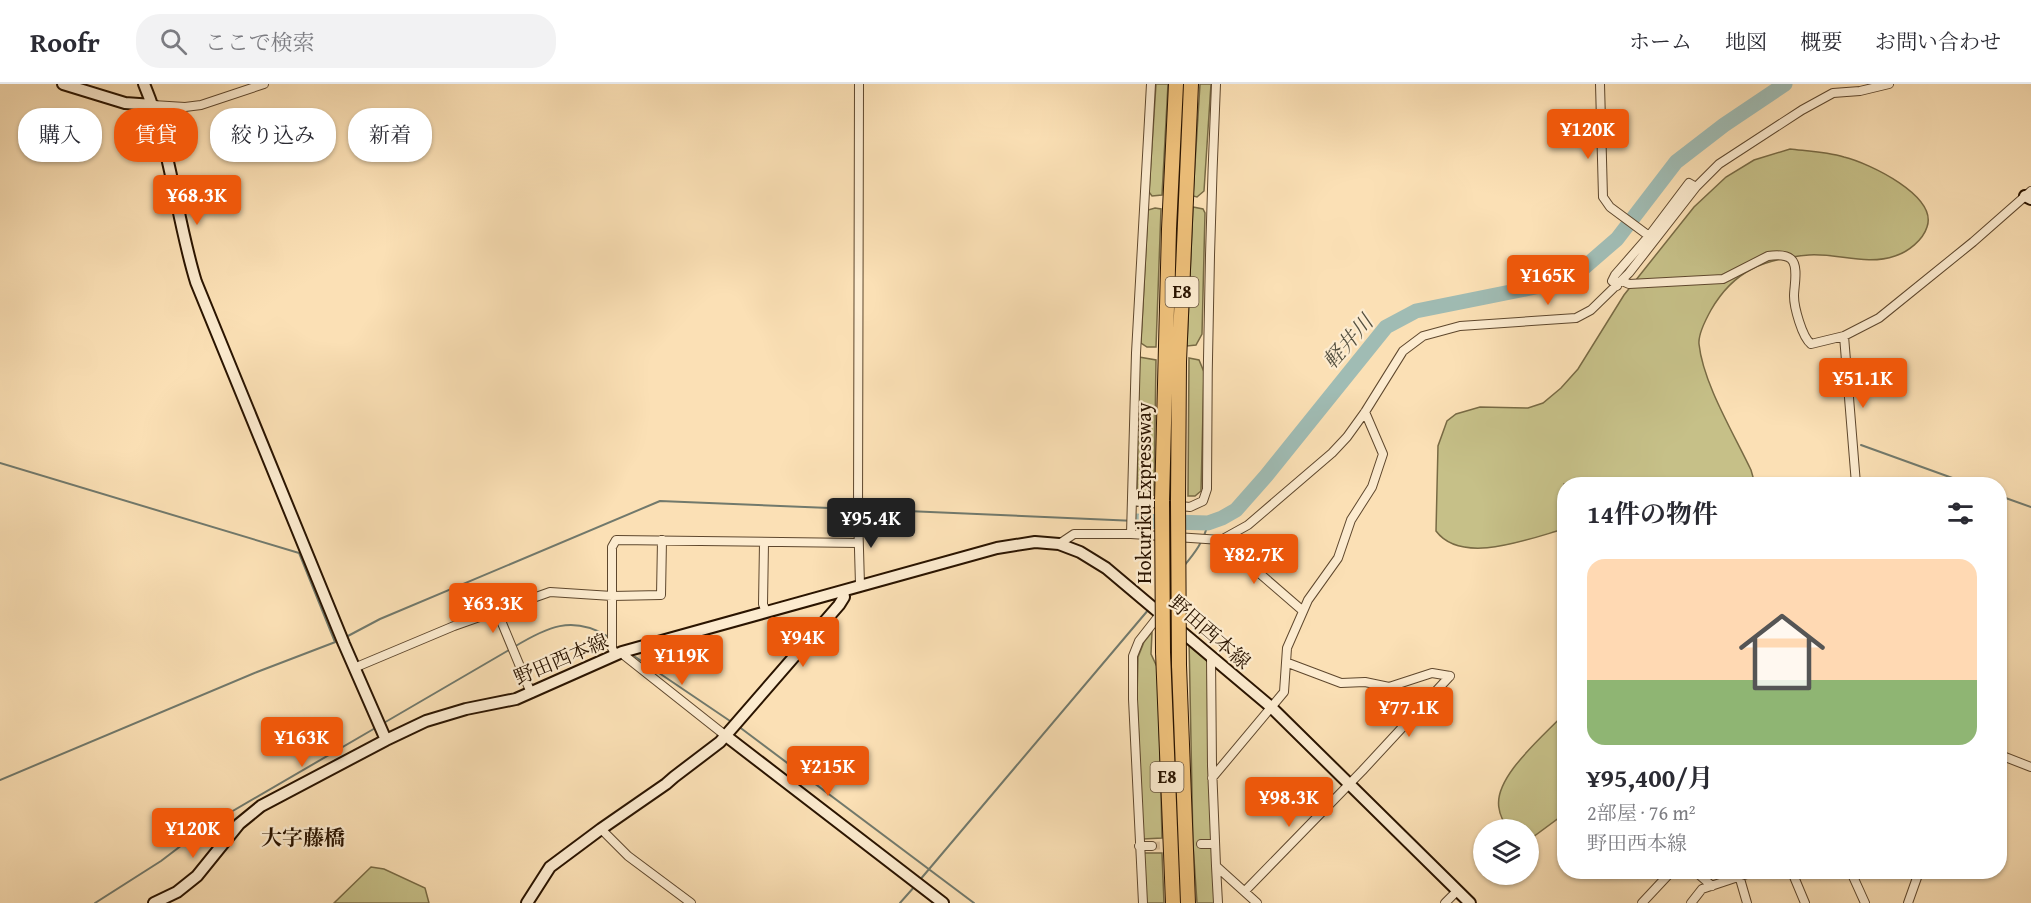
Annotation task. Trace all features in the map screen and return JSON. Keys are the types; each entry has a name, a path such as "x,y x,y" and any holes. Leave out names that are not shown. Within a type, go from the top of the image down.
{"highway":[{"name":"Hokuriku Expressway","path":"1173,903 1163,652 1162,501 1169,229 1176,84"},
{"name":"Hokuriku Expressway","path":"1188,903 1179,664 1178,501 1179,362 1191,84"}],"main road":[{"path":"63,84 125,103 153,105"},
{"path":"144,84 165,143 188,257 196,282 354,668 386,740"},
{"name":"野田西本線","path":"154,903 177,892 197,876 239,824 261,806 386,740 443,715 516,699 618,653 1013,544 1035,542 1059,544 1080,552 1101,564 1161,613 1271,708 1470,903"},
{"path":"527,903 550,867 703,757 726,736 839,605 844,597 843,591"},
{"path":"726,736 943,903"}],"street":[{"path":"153,105 185,107 201,105 264,84"},
{"path":"859,84 858,543 860,585"},
{"path":"1130,531 1136,353 1151,84"},
{"path":"1132,501 1190,507 1203,501 1207,489 1208,342 1216,84"},
{"path":"1600,84 1602,191 1610,207 1649,236"},
{"path":"1059,544 1074,534 1130,531 1209,541 1221,540 1248,525 1332,453 1365,412 1402,351 1423,336 1460,326 1576,318 1591,310 1620,284 1696,187 1719,164 1827,95 1860,91 1889,84"},
{"path":"1696,187 1689,183 1612,281 1629,284 1723,279 1768,256 1789,258 1795,268 1795,304 1808,342 1811,344 1844,336 1879,318 2029,195"},
{"path":"1844,336 1856,477"},
{"path":"1212,778 1284,692 1288,663 1287,648 1308,600 1338,558 1351,520 1372,487 1383,454 1365,412"},
{"path":"726,736 612,648 612,547 615,541 619,539 858,543"},
{"path":"354,668 454,626 550,592 661,596 662,540"},
{"path":"1221,540 1303,611"},
{"path":"764,543 763,604 766,612"},
{"path":"497,611 531,693"},
{"path":"1143,903 1138,846 1133,656 1139,641 1161,613"},
{"path":"1210,657 1214,844 1218,903"},
{"path":"1245,891 1450,676 1432,674 1389,687 1365,682 1341,683 1288,663"},
{"path":"2007,758 2031,767"},
{"path":"601,829 628,856 691,903"},
{"path":"1201,844 1214,844"},
{"path":"1138,846 1152,846"},
{"path":"1216,866 1257,903"},
{"path":"1642,903 1664,879"},
{"path":"1704,879 1713,886"},
{"path":"1691,903 1702,889 1728,879"},
{"path":"1740,879 1747,903"},
{"path":"1795,879 1805,903"},
{"path":"1854,879 1864,903"},
{"path":"1908,903 1917,879"},
{"path":"1137,903 1142,891"},
{"path":"1445,903 1457,891"}],"shaded area":[{"path":"1156,84 1168,84 1162,195 1152,196 1149,192"},
{"path":"1200,84 1211,84 1204,191 1197,197 1193,196"},
{"path":"1790,149 1855,160 1899,183 1922,204 1928,215 1927,227 1922,236 1905,252 1895,256 1863,260 1809,255 1778,260 1740,276 1720,296 1701,331 1699,344 1706,375 1753,477 1557,477 1557,531 1497,547 1462,547 1448,541 1436,531 1438,446 1447,421 1456,414 1480,407 1528,408 1543,403 1561,388 1578,369 1624,295 1694,207 1726,177 1754,160"},
{"path":"1193,207 1203,209 1205,213 1202,334 1196,345 1187,346"},
{"path":"1161,209 1156,347 1147,347 1141,343 1148,210"},
{"path":"1139,357 1156,360 1154,495 1147,496 1137,492"},
{"path":"1189,358 1199,360 1204,372 1201,491 1195,496 1188,496"},
{"path":"1152,632 1151,654 1158,669 1162,838 1143,839 1137,698 1138,657 1144,642"},
{"path":"1189,638 1211,657 1217,903 1197,903 1193,844"},
{"path":"1557,721 1557,819 1539,833 1539,819 1502,819 1501,817 1499,796 1504,783 1522,757"},
{"path":"1143,853 1162,853 1164,903 1146,903"},
{"path":"371,867 384,869 425,888 429,903 334,903"}],"waterway":[{"name":"軽井川","path":"1136,521 1208,523 1236,510 1386,327 1416,311 1545,285 1580,271 1617,239 1676,162 1724,125 1785,84"},
{"path":"1861,445 1950,477"},
{"path":"0,463 299,553 335,642"},
{"path":"2007,498 2031,507"},
{"path":"346,637 380,619 660,501 854,509"},
{"path":"860,509 1136,521"},
{"path":"1183,567 1204,536 1208,523"},
{"path":"919,881 1149,609"},
{"path":"514,647 538,634 560,626 582,626 607,636"},
{"path":"0,780 257,672 338,641"},
{"path":"382,724 509,650"},
{"path":"631,654 733,723"},
{"path":"738,726 974,903"},
{"path":"95,903 161,861 207,826 377,727"},
{"path":"900,903 915,886"}],"tunnel":[{"path":"1152,846 1173,845"}],"district":[{"name":"大字藤橋","path":"303,838"}]}
